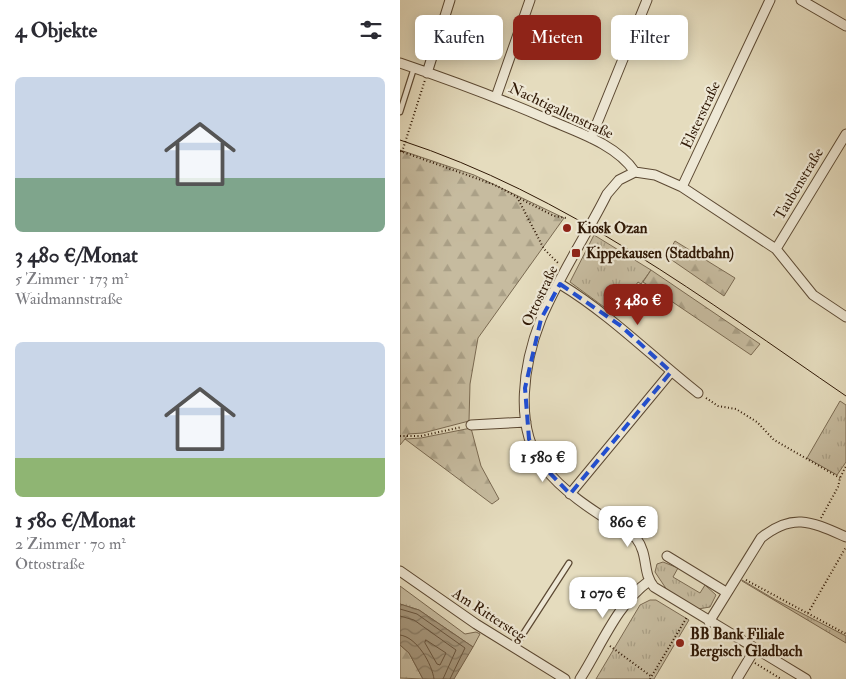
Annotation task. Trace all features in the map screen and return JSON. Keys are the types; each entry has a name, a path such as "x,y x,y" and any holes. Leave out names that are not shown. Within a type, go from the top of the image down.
{"street":[{"path":"427,73 450,0"},
{"path":"496,97 530,0"},
{"path":"590,138 647,0"},
{"name":"Elsterstraße","path":"682,187 770,0"},
{"path":"801,0 846,26"},
{"name":"Nachtigallenstraße","path":"400,62 496,97 590,138 618,153 635,172"},
{"name":"Taubenstraße","path":"776,248 846,134"},
{"path":"635,172 655,174 682,187 776,248 813,295 846,317"},
{"name":"Ottostraße","path":"635,172 619,180 607,194 541,319 529,358 525,388 526,422 535,453 544,467 570,494 636,538 643,548 649,582"},
{"path":"560,284 621,326 671,372 698,393"},
{"path":"570,494 671,372"},
{"path":"471,425 526,422"},
{"path":"709,622 761,538 773,528 794,521 817,525 846,537"},
{"path":"667,556 726,592"},
{"name":"Am Rittersteg","path":"400,571 514,648 565,679"},
{"path":"580,679 634,592 649,582 662,593 691,611 806,679"},
{"path":"737,679 755,649"}],"lane":[{"path":"400,112 414,68"},
{"path":"514,648 569,563"}],"path":[{"path":"427,73 401,151 496,185 554,216 566,218"},
{"path":"517,197 544,249 566,271"},
{"path":"698,393 718,406 736,409 757,422 774,440 840,478"},
{"path":"400,436 421,436 471,425"},
{"path":"817,525 838,487 846,466"},
{"path":"808,613 846,547"},
{"path":"738,575 846,634"},
{"path":"603,642 624,654 630,663 651,678 691,611"},
{"path":"749,660 781,679"}],"highlighted area":[{"path":"560,284 621,326 671,372 570,494 544,467 529,439 525,388 541,319"}],"green space":[{"path":"400,150 474,175 564,218 478,338 470,384 469,421 423,433 408,434 400,445"},
{"path":"594,235 651,270 641,284 638,282 615,315 570,282"},
{"path":"675,241 735,278 724,296 666,256"},
{"path":"651,270 760,344 751,355 643,282"},
{"path":"840,401 846,405 846,462 837,475 807,458"},
{"path":"471,428 481,466 499,499 492,504 405,439 421,438"},
{"path":"663,562 678,568 673,577 700,593 705,585 716,595 710,607 698,609 667,590 655,572 657,564"},
{"path":"742,581 774,599 846,636 846,643"},
{"path":"400,586 465,634 476,632 480,634 473,647 419,610 400,604"},
{"path":"650,600 656,600 689,620 654,679 596,679 640,605"},
{"path":"400,645 409,653 423,679 400,678"}],"water":[{"path":"400,604 419,610 473,647 454,679 423,679 409,653 400,645"}],"tram line":[{"path":"400,140 461,163 520,189 577,219 686,287 846,396"}],"place":[{"name":"Kiosk Ozan","path":"567,228"},
{"name":"Kippekausen (Stadtbahn)","path":"576,253"},
{"name":"BB Bank Filiale Bergisch Gladbach","path":"680,643"}]}
